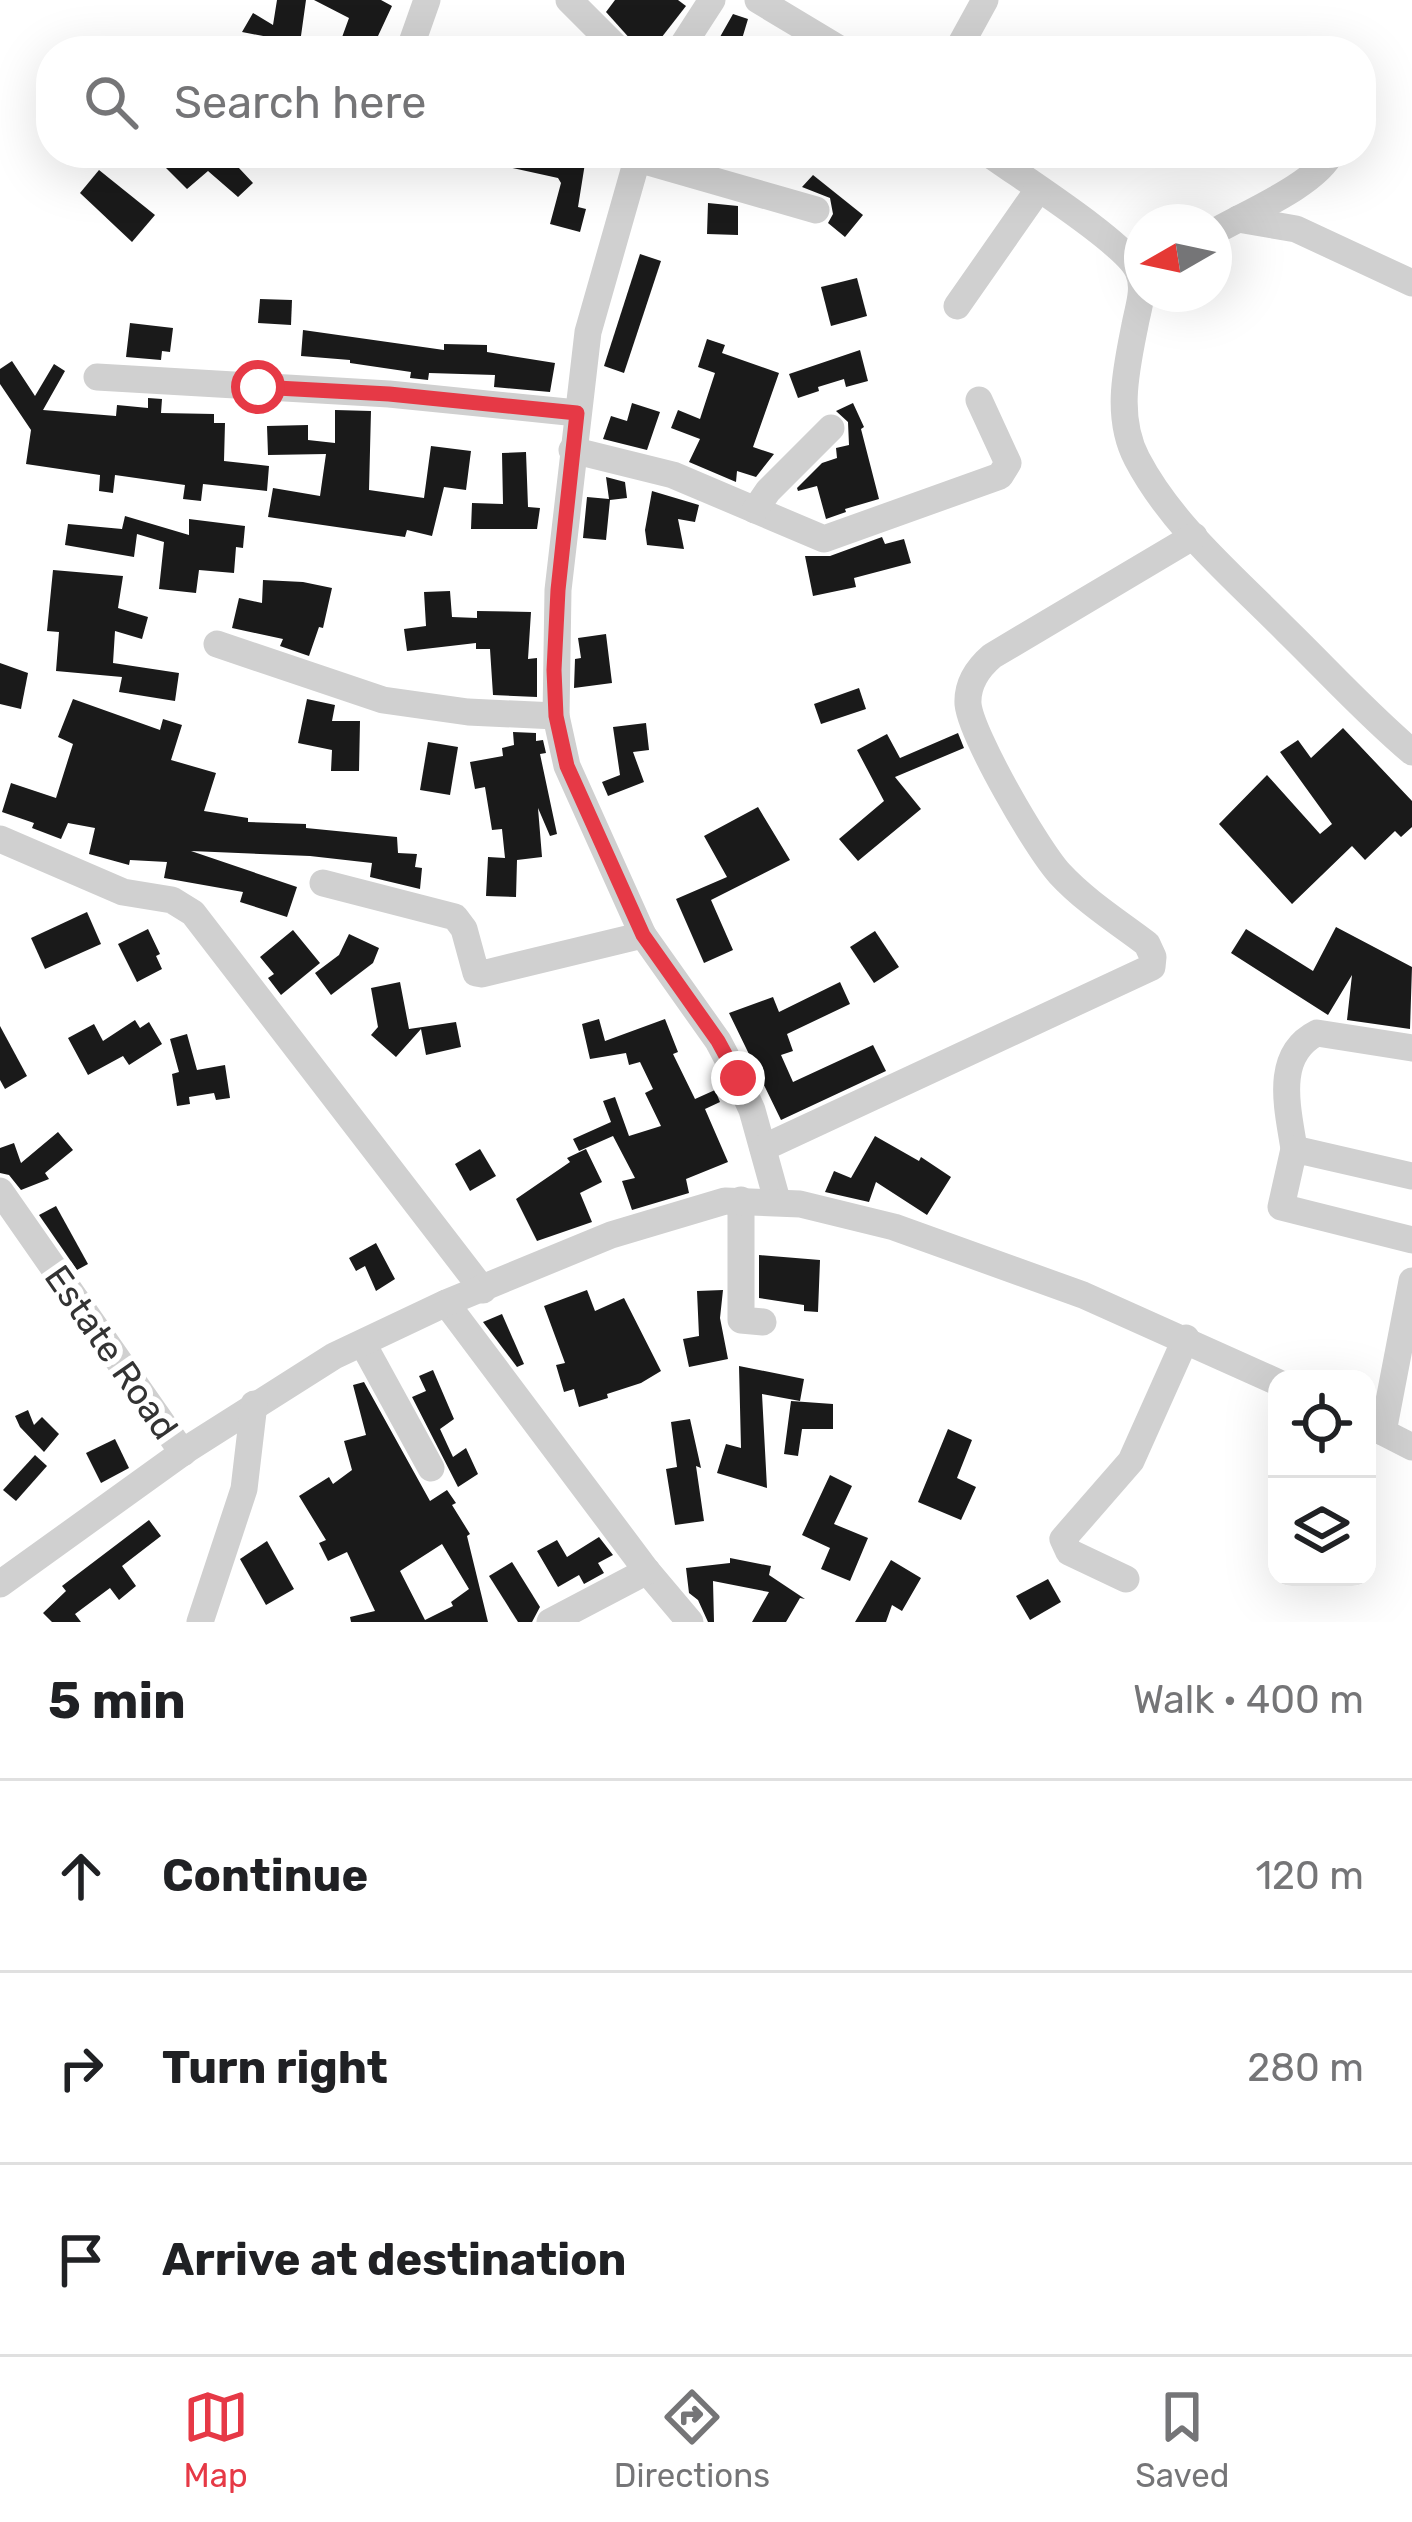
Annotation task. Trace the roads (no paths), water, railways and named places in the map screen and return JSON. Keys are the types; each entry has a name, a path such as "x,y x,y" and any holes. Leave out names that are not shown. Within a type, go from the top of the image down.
{"street":[{"path":"414,36 427,0"},
{"path":"569,0 605,36"},
{"path":"689,36 712,0"},
{"path":"758,0 818,36"},
{"path":"965,36 985,0"},
{"path":"635,168 588,332 558,590 556,716 567,766 643,935 718,1041 752,1110 777,1200"},
{"path":"677,168 816,211"},
{"path":"1008,168 1124,254"},
{"path":"1232,222 1319,168"},
{"path":"957,306 1038,190"},
{"path":"1232,225 1296,229 1412,283"},
{"path":"1138,312 1125,374 1126,434 1152,485 1194,536 1412,752"},
{"path":"97,376 389,394 577,413"},
{"path":"572,450 673,475 824,539 1000,476 1007,463 979,400"},
{"path":"754,510 831,428"},
{"path":"763,1148 1152,967 1147,944 1064,879 1042,851 996,769 968,703 979,668 992,656 1194,536"},
{"path":"218,644 383,700 468,712 556,716"},
{"path":"0,838 123,892 172,900 193,913 483,1290"},
{"path":"323,883 455,917 464,929 476,973 482,974 643,935"},
{"path":"1412,1048 1317,1033 1303,1040 1287,1076 1294,1149 1281,1207 1412,1240"},
{"path":"1294,1149 1412,1176"},
{"name":"Estate Road","path":"2,1199 183,1453"},
{"path":"741,1200 741,1320 763,1322"},
{"path":"0,1584 254,1404 334,1356 446,1303 611,1235 741,1200 777,1200 894,1227 1007,1266 1186,1338 1268,1378"},
{"path":"1376,1424 1412,1281"},
{"path":"446,1303 690,1622"},
{"path":"1126,1579 1069,1552 1063,1539 1131,1461 1186,1338"},
{"path":"363,1344 431,1468"},
{"path":"200,1622 244,1490 254,1404"},
{"path":"1376,1429 1412,1447"},
{"path":"550,1622 647,1571"}]}
